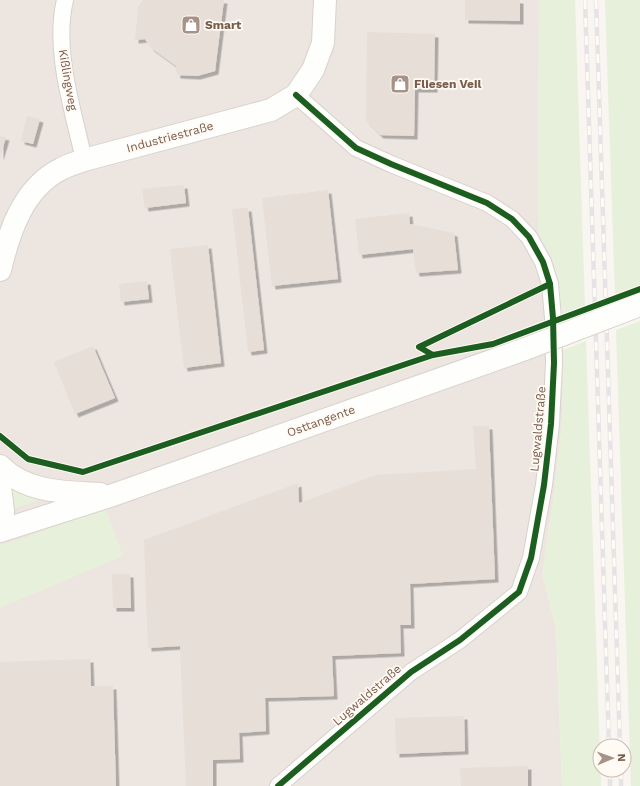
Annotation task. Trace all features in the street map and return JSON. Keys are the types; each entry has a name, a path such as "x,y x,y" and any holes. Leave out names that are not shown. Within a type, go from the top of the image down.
{"main road":[{"name":"Industriestraße","path":"0,270 6,246 20,211 37,186 60,169 84,160 271,110 296,95 313,70 323,43 325,0"},
{"name":"Osttangente","path":"1,531 113,495 525,349 640,305"},
{"path":"0,466 9,475 30,486 57,492 113,495"},
{"path":"0,487 3,510 1,531"}],"street":[{"name":"Kißlingweg","path":"65,0 61,43 63,66 84,160"},
{"name":"Lugwaldstraße","path":"278,786 411,672 460,640 518,592 531,558 544,485 551,424 554,363 553,318 550,284 543,262 529,237 512,219 487,203 391,164 356,148 296,95"}],"shaded area":[{"path":"0,0 539,0 538,231 552,257 559,282 564,363 562,424 543,577 556,627 562,786 0,786"}],"green space":[{"path":"539,0 575,0 585,308 562,316 559,282 552,257 538,231"},
{"path":"605,0 640,0 640,287 615,296"},
{"path":"640,321 640,786 631,786 632,738 629,738 616,330"},
{"path":"586,341 599,738 592,738 592,778 601,778 601,786 562,786 556,627 543,577 562,424 563,350"},
{"path":"9,486 43,499 13,509"},
{"path":"105,506 123,556 0,608 0,545 24,538"}],"building":[{"path":"143,0 224,0 215,71 197,76 177,75 176,66 151,48 145,39 135,40 138,7"},
{"path":"465,0 520,0 520,21 465,20"},
{"name":"Fliesen Veil","path":"367,32 435,34 434,89 415,89 414,136 380,135 366,121"},
{"path":"27,116 40,119 33,144 21,141"},
{"path":"0,136 6,137 0,157"},
{"path":"184,185 186,203 145,208 142,189"},
{"path":"328,190 338,279 272,286 262,198"},
{"path":"248,208 264,350 248,352 232,209"},
{"path":"409,213 410,224 454,233 458,270 416,273 413,249 359,255 355,219"},
{"path":"208,245 221,363 184,368 170,249"},
{"path":"147,281 149,299 121,302 119,284"},
{"path":"93,346 115,398 75,414 54,362"},
{"path":"473,426 489,426 495,579 410,584 411,625 400,625 401,653 332,656 334,696 265,698 266,731 239,733 240,759 213,760 213,786 186,786 180,646 148,648 144,540 298,483 299,503 376,475 476,469"},
{"path":"112,574 130,574 131,608 113,608"},
{"path":"90,659 91,686 113,686 116,786 0,786 0,662"},
{"path":"464,716 465,751 396,754 395,718"},
{"path":"528,766 528,786 461,786 460,768"}],"railway":[{"path":"585,0 609,738"},
{"path":"596,0 620,738"},
{"path":"610,778 610,786"},
{"path":"621,778 621,786"}],"cycle path":[{"path":"278,786 411,672 460,640 519,592 531,558 544,485 551,424 554,363 553,318 550,284 543,262 529,237 512,219 487,203 391,164 356,148 296,95"},
{"path":"550,284 419,347 433,355 493,344 640,289"},
{"path":"0,436 28,459 83,472 433,355"}],"place":[{"name":"Smart","path":"191,25"},
{"name":"Fliesen Veil","path":"400,84"}]}
